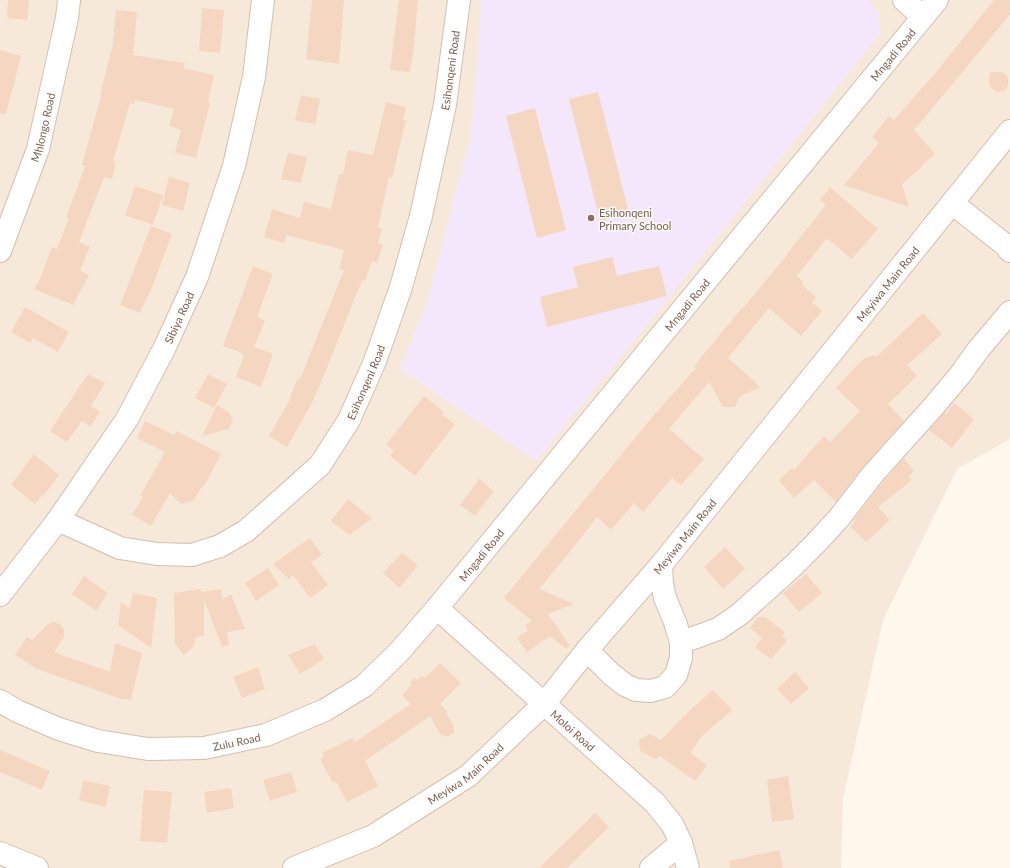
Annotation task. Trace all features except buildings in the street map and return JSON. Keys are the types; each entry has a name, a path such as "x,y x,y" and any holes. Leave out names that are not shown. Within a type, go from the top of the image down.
{"street":[{"name":"Mhlongo Road","path":"0,251 38,149 67,18 68,0"},
{"name":"Sibiya Road","path":"0,594 58,520 127,420 164,349 196,277 234,166 254,78 263,0"},
{"name":"Esihonqeni Road","path":"58,520 120,548 157,554 192,555 220,546 246,531 320,465 349,420 375,361 401,287 421,216 445,105 459,0"},
{"path":"904,0 923,17"},
{"name":"Mngadi Road","path":"437,608 937,0"},
{"name":"Meyiwa Main Road","path":"294,868 373,836 468,776 544,704 587,650 661,565 1010,131"},
{"path":"952,203 1004,244 1010,251"},
{"path":"681,642 718,628 740,614 815,544 839,518 873,474 956,380 978,350 1010,312"},
{"path":"587,650 611,674 625,685 636,690 651,691 665,687 676,675 681,658 681,642 665,598 662,584 661,565"},
{"name":"Zulu Road","path":"0,701 17,711 59,729 98,741 148,749 204,748 266,735 325,710 364,686 399,652 437,608"},
{"name":"Moloi Road","path":"437,608 655,803 672,824 681,844 688,868"},
{"path":"651,868 681,844"},
{"path":"0,853 37,868"}],"shaded area":[{"path":"0,0 1010,0 1010,439 957,469 883,620 843,799 841,868 0,868"},
{"name":"Esihonqeni Primary School","path":"481,0 869,0 878,13 880,34 536,461 400,369 428,299 470,138 479,45"}],"place":[{"name":"Esihonqeni Primary School","path":"591,218"}]}
